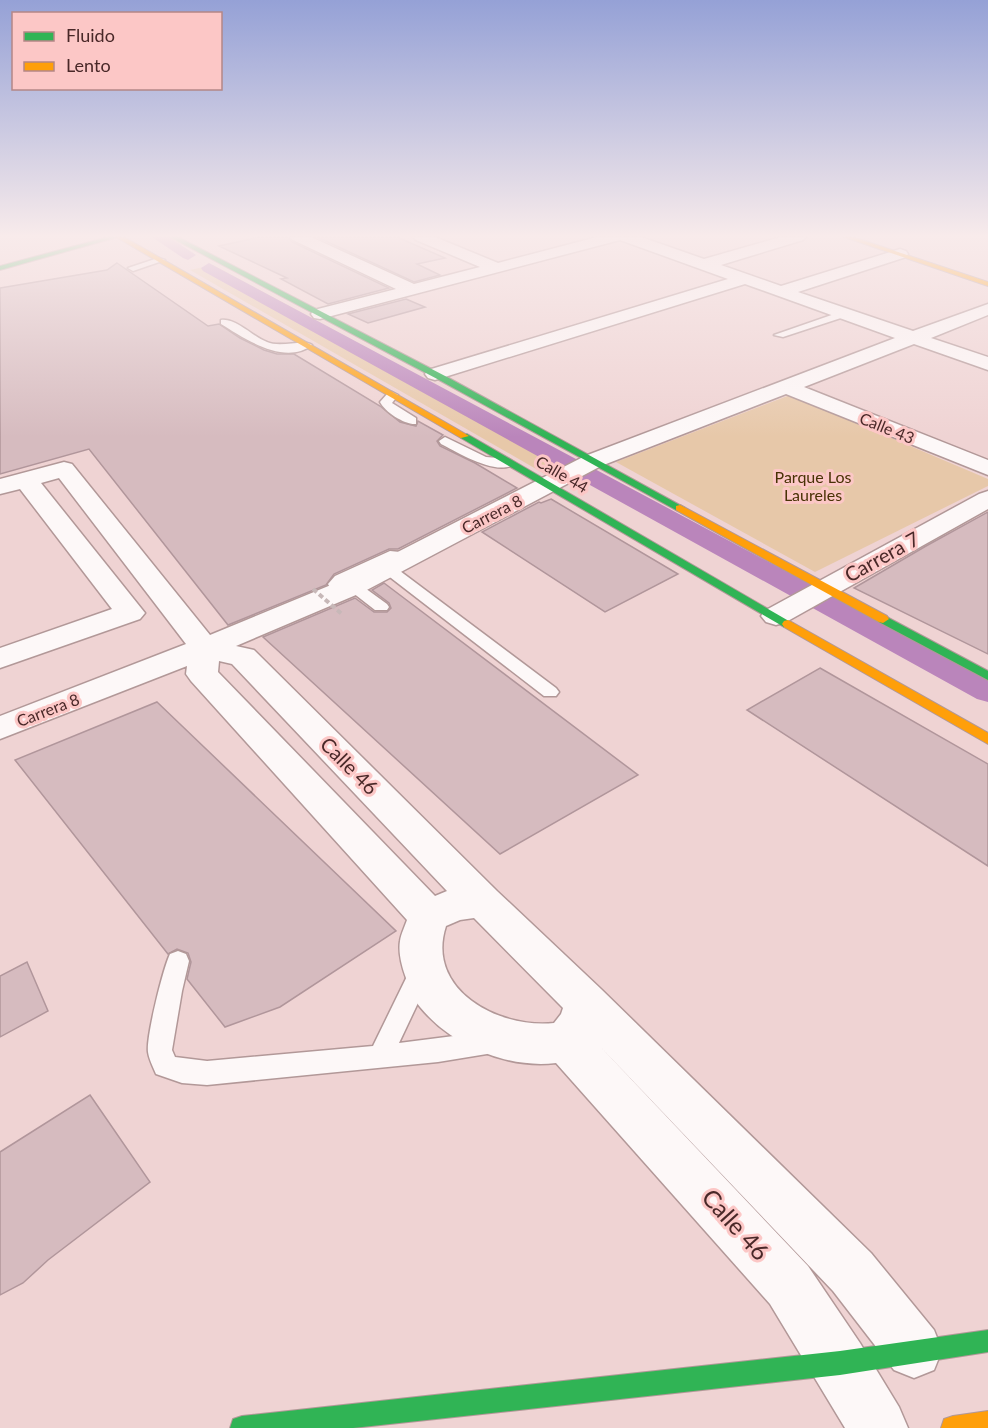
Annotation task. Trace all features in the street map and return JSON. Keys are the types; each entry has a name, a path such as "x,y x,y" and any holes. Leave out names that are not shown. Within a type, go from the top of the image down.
{"street":[{"name":"Calle 44","path":"221,304 248,324 307,345 509,462 553,482 782,613 988,739"},
{"name":"Calle 44","path":"300,304 435,374 589,464 820,591 988,676"},
{"path":"320,314 360,304"},
{"path":"435,374 665,304"},
{"path":"817,304 988,364"},
{"name":"Carrera 8","path":"0,728 337,595 589,464 988,309"},
{"name":"Calle 43","path":"786,387 988,468"},
{"path":"0,504 64,469 205,648 202,674 429,916"},
{"path":"0,487 31,487"},
{"path":"0,658 130,613 31,487"},
{"name":"Carrera 7","path":"782,613 988,499"},
{"name":"Calle 46","path":"205,648 243,657 483,902 576,1022 789,1285 840,1363 878,1428"},
{"path":"483,902 455,904 429,916 420,942 423,968 434,993 463,1019 504,1040 539,1045 576,1022 852,1272 914,1350"},
{"path":"243,1428 840,1363 914,1350 988,1341"},
{"path":"952,1428 988,1423"}],"lane":[{"path":"779,335 846,314"},
{"path":"248,324 270,348 285,350 307,345"},
{"path":"392,395 386,402 387,405 412,421"},
{"path":"445,441 483,461 509,462"},
{"path":"398,563 446,623 550,692"},
{"path":"337,595 381,607"},
{"path":"178,961 160,1050 165,1066 182,1071 207,1073 380,1057 504,1040"},
{"path":"380,1057 423,968"}],"green space":[{"path":"248,304 285,304 575,460 543,473"},
{"name":"Parque Los Laureles","path":"790,395 988,479 988,486 815,572 616,462"}],"building":[{"path":"0,304 176,304 208,326 219,324 264,350 277,354 294,354 380,406 400,422 416,426 418,421 443,435 437,441 440,446 475,463 517,488 398,549 389,549 334,574 326,585 228,625 89,449 0,474"},
{"path":"388,304 417,304 425,307 368,323 348,314"},
{"path":"551,499 678,574 605,612 482,532 539,502"},
{"path":"988,512 988,654 854,588 926,546"},
{"path":"384,583 638,775 500,854 263,637 355,598 374,612 387,612 391,608 389,603 372,590"},
{"path":"820,668 988,764 988,866 747,710"},
{"path":"157,702 396,931 280,1007 225,1027 187,979 191,962 188,953 177,949 168,954 15,760"},
{"path":"27,962 48,1011 0,1037 0,976"},
{"path":"90,1095 150,1182 48,1260 23,1283 0,1295 0,1152"}],"waterway":[{"path":"274,304 988,692"}],"traffic: fast":[{"path":"300,304 680,508"},
{"path":"464,436 788,624"},
{"path":"883,619 988,676"},
{"path":"242,1428 840,1363 988,1341"}],"traffic: slow":[{"path":"235,304 464,436"},
{"path":"680,508 883,619"},
{"path":"788,624 988,739"},
{"path":"953,1428 988,1423"}]}
